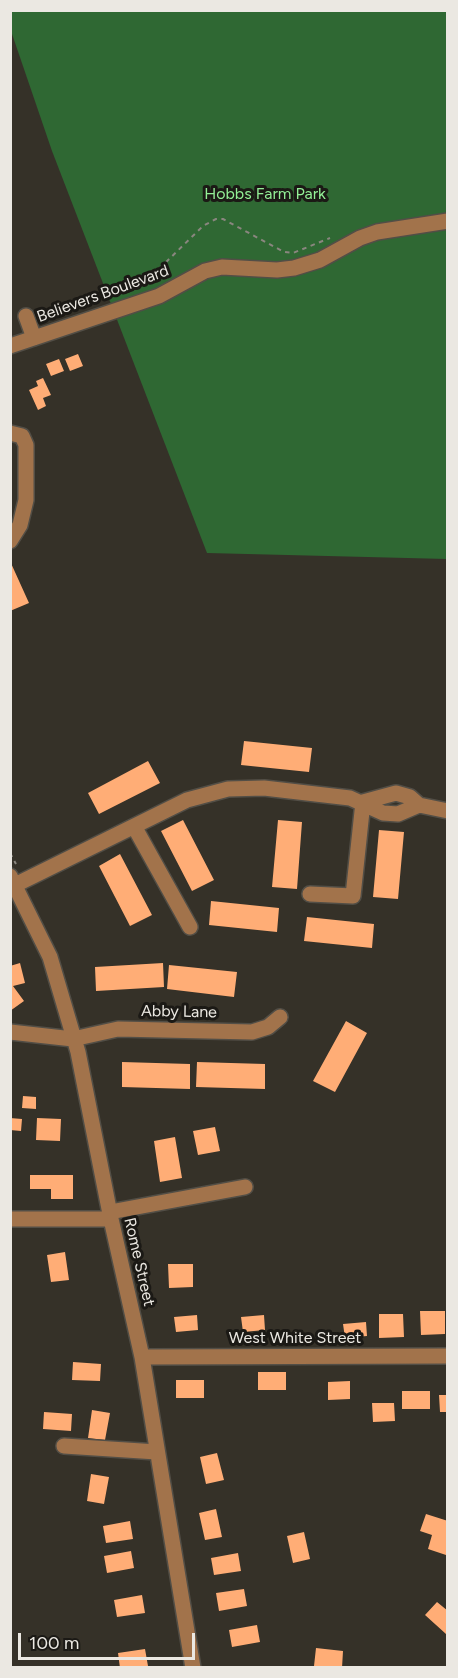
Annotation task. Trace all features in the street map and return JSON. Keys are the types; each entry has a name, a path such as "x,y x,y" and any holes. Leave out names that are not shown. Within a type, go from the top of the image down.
{"street":[{"name":"Believers Boulevard","path":"10,346 159,296 205,272 222,267 277,270 294,268 320,260 360,238 377,232 447,221"},
{"path":"26,316 34,338"},
{"path":"10,433 22,436 26,445 25,512 10,541"},
{"path":"14,875 135,828 188,800 228,789 264,788 363,802 396,793 410,797 419,806 447,811"},
{"path":"310,894 353,896 363,802"},
{"path":"135,828 190,927"},
{"name":"Rome Street","path":"14,875 50,957 73,1039 142,1357 193,1668"},
{"name":"Abby Lane","path":"10,1032 73,1039 118,1029 252,1032 268,1027 280,1017"},
{"path":"10,1219 110,1216 244,1187"},
{"name":"West White Street","path":"142,1357 447,1356"},
{"path":"64,1446 157,1452"}],"path":[{"path":"60,321 57,312 118,291 161,267 203,226 216,219 223,219 285,252 293,253 335,236"},
{"path":"10,853 14,875"}],"green space":[{"name":"Hobbs Farm Park","path":"10,11 447,11 447,559 207,553 52,151 11,31"}],"building":[{"path":"78,354 83,366 70,371 65,359"},
{"path":"59,359 64,371 51,376 46,364"},
{"path":"43,378 51,395 43,398 46,406 38,410 29,390 38,386 36,381"},
{"path":"10,561 29,603 10,611"},
{"path":"244,741 312,748 309,772 241,765"},
{"path":"148,761 160,783 99,814 88,793"},
{"path":"183,820 214,880 192,891 161,831"},
{"path":"278,820 302,822 297,889 272,887"},
{"path":"379,830 404,832 398,899 373,897"},
{"path":"120,854 152,915 130,926 99,866"},
{"path":"211,901 279,908 277,932 209,925"},
{"path":"307,917 374,924 372,948 304,941"},
{"path":"20,963 25,983 13,986 24,1001 10,1011 10,966"},
{"path":"163,963 164,987 96,991 95,967"},
{"path":"169,965 237,972 234,997 167,989"},
{"path":"346,1021 367,1033 335,1092 313,1081"},
{"path":"122,1062 190,1064 190,1089 122,1087"},
{"path":"197,1062 265,1064 265,1089 196,1087"},
{"path":"23,1096 36,1097 36,1109 22,1108"},
{"path":"10,1118 22,1119 21,1131 10,1130"},
{"path":"37,1118 61,1119 60,1141 36,1140"},
{"path":"215,1127 220,1151 198,1155 193,1131"},
{"path":"175,1137 182,1178 160,1182 154,1141"},
{"path":"30,1175 73,1175 73,1199 51,1199 51,1189 30,1189"},
{"path":"65,1252 69,1280 51,1282 47,1255"},
{"path":"168,1264 193,1264 193,1287 169,1288"},
{"path":"420,1311 445,1311 445,1334 421,1335"},
{"path":"379,1314 403,1314 404,1337 379,1338"},
{"path":"197,1315 198,1330 176,1332 174,1317"},
{"path":"264,1315 265,1330 243,1332 241,1317"},
{"path":"366,1322 367,1336 345,1338 343,1324"},
{"path":"73,1362 101,1364 100,1381 72,1380"},
{"path":"258,1372 286,1372 286,1390 258,1390"},
{"path":"176,1380 204,1380 204,1398 176,1398"},
{"path":"350,1381 350,1399 328,1400 328,1382"},
{"path":"402,1391 430,1391 430,1409 402,1409"},
{"path":"439,1395 448,1395 448,1412 440,1412"},
{"path":"372,1403 394,1403 395,1421 373,1422"},
{"path":"92,1410 110,1413 105,1440 88,1438"},
{"path":"44,1412 72,1414 71,1431 43,1429"},
{"path":"217,1453 224,1480 206,1484 200,1457"},
{"path":"91,1474 109,1477 104,1504 87,1501"},
{"path":"216,1509 222,1537 205,1540 199,1513"},
{"path":"426,1514 448,1521 446,1555 428,1549 432,1535 420,1531"},
{"path":"130,1521 133,1539 106,1543 103,1526"},
{"path":"304,1532 310,1559 293,1563 287,1536"},
{"path":"131,1551 134,1568 107,1573 104,1556"},
{"path":"238,1553 241,1571 214,1575 211,1558"},
{"path":"244,1589 247,1606 219,1611 216,1593"},
{"path":"142,1595 145,1613 117,1617 114,1600"},
{"path":"437,1602 448,1611 446,1634 425,1615"},
{"path":"257,1625 260,1642 232,1647 229,1630"},
{"path":"316,1648 343,1651 342,1668 314,1666"},
{"path":"145,1649 148,1666 120,1668 118,1653"}]}
